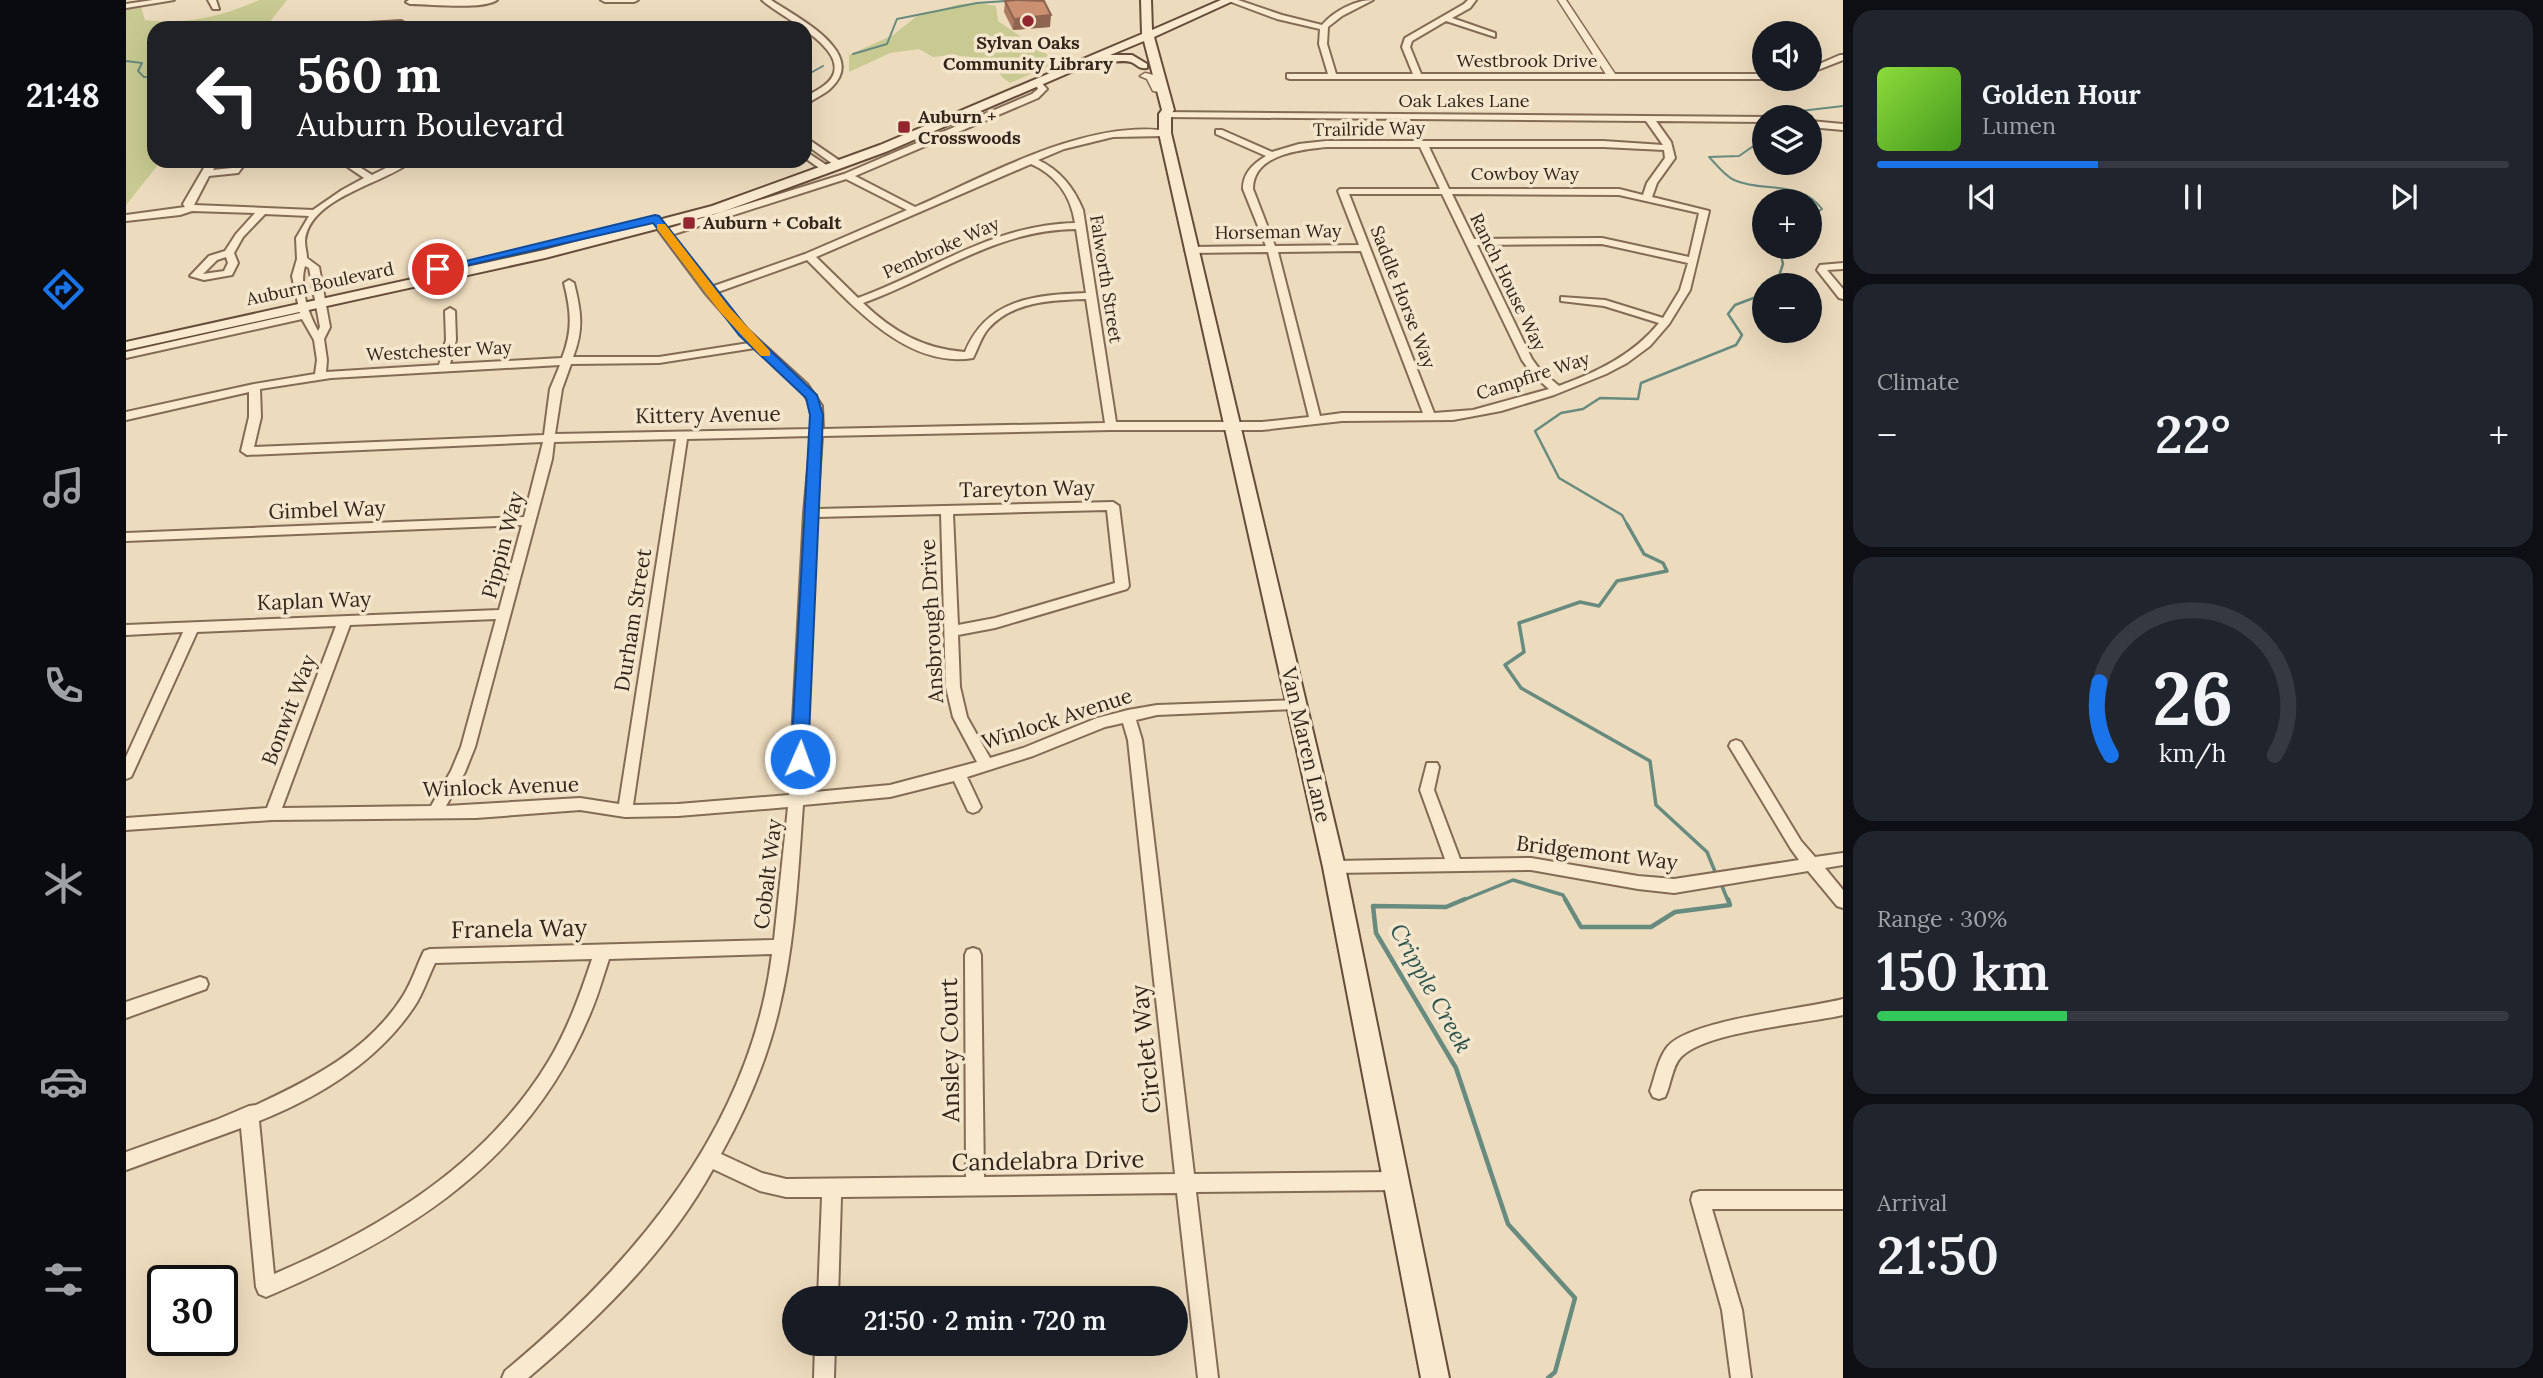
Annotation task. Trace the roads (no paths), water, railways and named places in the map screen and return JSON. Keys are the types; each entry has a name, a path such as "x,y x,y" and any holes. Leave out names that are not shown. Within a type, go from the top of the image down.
{"main road":[{"name":"Auburn Boulevard","path":"126,346 303,307 319,299 661,226 834,168 1084,63 1143,33 1166,16 1212,0"},
{"name":"Auburn Boulevard","path":"834,168 1143,33 1230,0"},
{"path":"1142,3 1166,16"},
{"name":"Van Maren Lane","path":"1142,3 1134,11 1168,110 1165,114 1165,133 1334,867 1435,1378"},
{"name":"Van Maren Lane","path":"1143,33 1144,71 1158,111 1165,114"},
{"path":"1084,63 1123,56 1135,58 1144,71"},
{"name":"Auburn Boulevard","path":"126,337 303,307"}],"street":[{"path":"126,6 170,0"},
{"path":"402,21 410,1 487,3 493,0"},
{"path":"605,0 634,0"},
{"path":"766,0 795,21"},
{"path":"1230,0 1280,18 1322,27"},
{"path":"1244,5 1253,0"},
{"path":"1333,76 1320,41 1322,27 1334,17 1369,0"},
{"path":"1418,77 1406,47 1408,40 1467,6 1472,0"},
{"path":"1562,0 1612,77"},
{"path":"1445,18 1492,35"},
{"path":"812,34 835,50 841,65 832,83 812,96"},
{"path":"1822,66 1843,57"},
{"path":"1144,71 1151,77 1156,89 1163,92"},
{"name":"Westbrook Drive","path":"1290,76 1752,77"},
{"name":"Oak Lakes Lane","path":"1165,114 1752,119"},
{"path":"1647,197 1652,183 1670,158 1667,142 1649,118"},
{"path":"1822,125 1843,127"},
{"path":"1219,132 1272,155 1251,172 1248,189 1272,249 1315,420"},
{"path":"710,291 809,256 1030,160 1091,138 1165,133"},
{"name":"Ranch House Way","path":"1423,144 1527,360 1536,372 1556,389"},
{"name":"Trailride Way","path":"1272,155 1313,145 1603,144 1668,148"},
{"path":"812,147 834,168"},
{"path":"812,157 916,211"},
{"name":"Falworth Street","path":"1030,160 1042,164 1069,190 1081,226 1111,426"},
{"path":"191,208 188,204 208,168"},
{"path":"205,173 235,172 238,168"},
{"path":"355,168 372,179"},
{"path":"319,339 311,331 296,271 302,259 301,236 316,213 336,197 393,168"},
{"path":"661,226 834,168"},
{"name":"Cowboy Way","path":"1343,191 1594,190 1647,197 1704,211"},
{"name":"Saddle Horse Way","path":"1343,191 1430,416"},
{"path":"126,218 180,212 191,208 316,213"},
{"path":"229,253 239,236 263,210"},
{"name":"Campfire Way","path":"1234,426 1484,412 1604,371 1630,357 1651,338 1683,293 1704,211"},
{"name":"Cobalt Way","path":"512,1378 588,1312 621,1277 678,1205 709,1158 740,1097 761,1045 777,978 797,799 817,415 812,397 756,345 710,291 661,226"},
{"name":"Pembroke Way","path":"857,302 889,290 1002,237 1033,229 1081,226"},
{"path":"1469,242 1602,242 1692,261"},
{"name":"Horseman Way","path":"1190,250 1366,248"},
{"path":"809,256 892,335 913,347 940,355 969,356 984,327 1009,310 1044,300 1092,296"},
{"path":"302,259 314,267 325,327 319,339 322,360 320,376"},
{"path":"1843,266 1824,267 1822,270 1843,296"},
{"name":"Pippin Way","path":"436,811 458,772 468,747 550,438 556,389 577,326 569,282"},
{"path":"1565,299 1605,303 1663,321"},
{"path":"126,355 303,307"},
{"path":"444,368 451,340 450,311"},
{"name":"Westchester Way","path":"127,420 254,387 320,376 567,361 670,359 756,345"},
{"name":"Kittery Avenue","path":"254,387 255,417 247,451 550,438 1111,426 1234,426"},
{"name":"Durham Street","path":"625,811 682,435"},
{"name":"Tareyton Way","path":"810,513 1112,506 1122,586 995,623 951,631"},
{"name":"Ansbrough Drive","path":"947,510 955,702 967,733 986,765"},
{"name":"Gimbel Way","path":"126,537 529,521"},
{"name":"Kaplan Way","path":"126,630 504,614"},
{"name":"Bonwit Way","path":"272,814 345,621"},
{"path":"126,773 192,627"},
{"name":"Winlock Avenue","path":"126,824 272,814 514,810 580,804 625,811 723,808 890,791 958,774 1128,715 1195,706 1296,704"},
{"name":"Circlet Way","path":"1128,715 1135,740 1208,1378"},
{"path":"1736,746 1797,845 1843,901"},
{"path":"1432,767 1427,790 1455,864"},
{"path":"958,774 973,807"},
{"name":"Bridgemont Way","path":"1334,867 1531,864 1559,866 1648,885 1674,886 1843,859"},
{"name":"Franela Way","path":"126,1161 320,1084 365,1053 383,1035 413,996 430,956 781,947"},
{"path":"249,1114 266,1287 318,1267 401,1222 472,1166 521,1114 566,1049 586,1006 603,951"},
{"name":"Ansley Court","path":"973,955 975,1186"},
{"path":"126,1010 200,984"},
{"path":"1658,1091 1675,1051 1695,1040 1717,1032 1843,1007"},
{"name":"Candelabra Drive","path":"709,1158 773,1186 832,1188 1395,1181"},
{"path":"828,1286 832,1188"},
{"path":"1741,1378 1741,1351 1732,1300 1700,1200 1843,1200"},
{"path":"824,1378 825,1356"}],"waterway":[{"path":"853,54 887,44 897,19 977,3 1006,1"},
{"path":"126,61 142,63 138,71 147,77"},
{"path":"812,72 823,66"},
{"name":"Cripple Creek","path":"1822,108 1843,106"},
{"name":"Cripple Creek","path":"1752,147 1739,156 1709,157 1734,180 1784,189"},
{"name":"Cripple Creek","path":"1780,273 1782,259"},
{"name":"Cripple Creek","path":"1628,526 1622,515 1559,478 1535,431 1561,413 1583,409 1600,398 1638,399 1641,383 1736,345 1742,335 1728,314 1735,305 1752,299"},
{"name":"Cripple Creek","path":"1627,524 1644,554 1663,563 1667,571 1617,581 1599,606 1580,602 1519,623 1524,652 1505,665 1521,688 1650,761 1656,805 1707,852 1716,874"},
{"name":"Cripple Creek","path":"1461,901 1513,880 1563,895 1565,899"},
{"name":"Cripple Creek","path":"1720,881 1728,901"},
{"name":"Cripple Creek","path":"1465,899 1446,907 1373,906 1376,933 1456,1068 1508,1224 1575,1298 1555,1372 1548,1378"},
{"name":"Cripple Creek","path":"1565,899 1581,927 1651,927 1675,912 1730,905 1728,899"}],"place":[{"name":"Sylvan Oaks Community Library","path":"1028,21"},
{"name":"Auburn + Crosswoods","path":"904,127"},
{"name":"Auburn + Cobalt","path":"689,223"}]}
